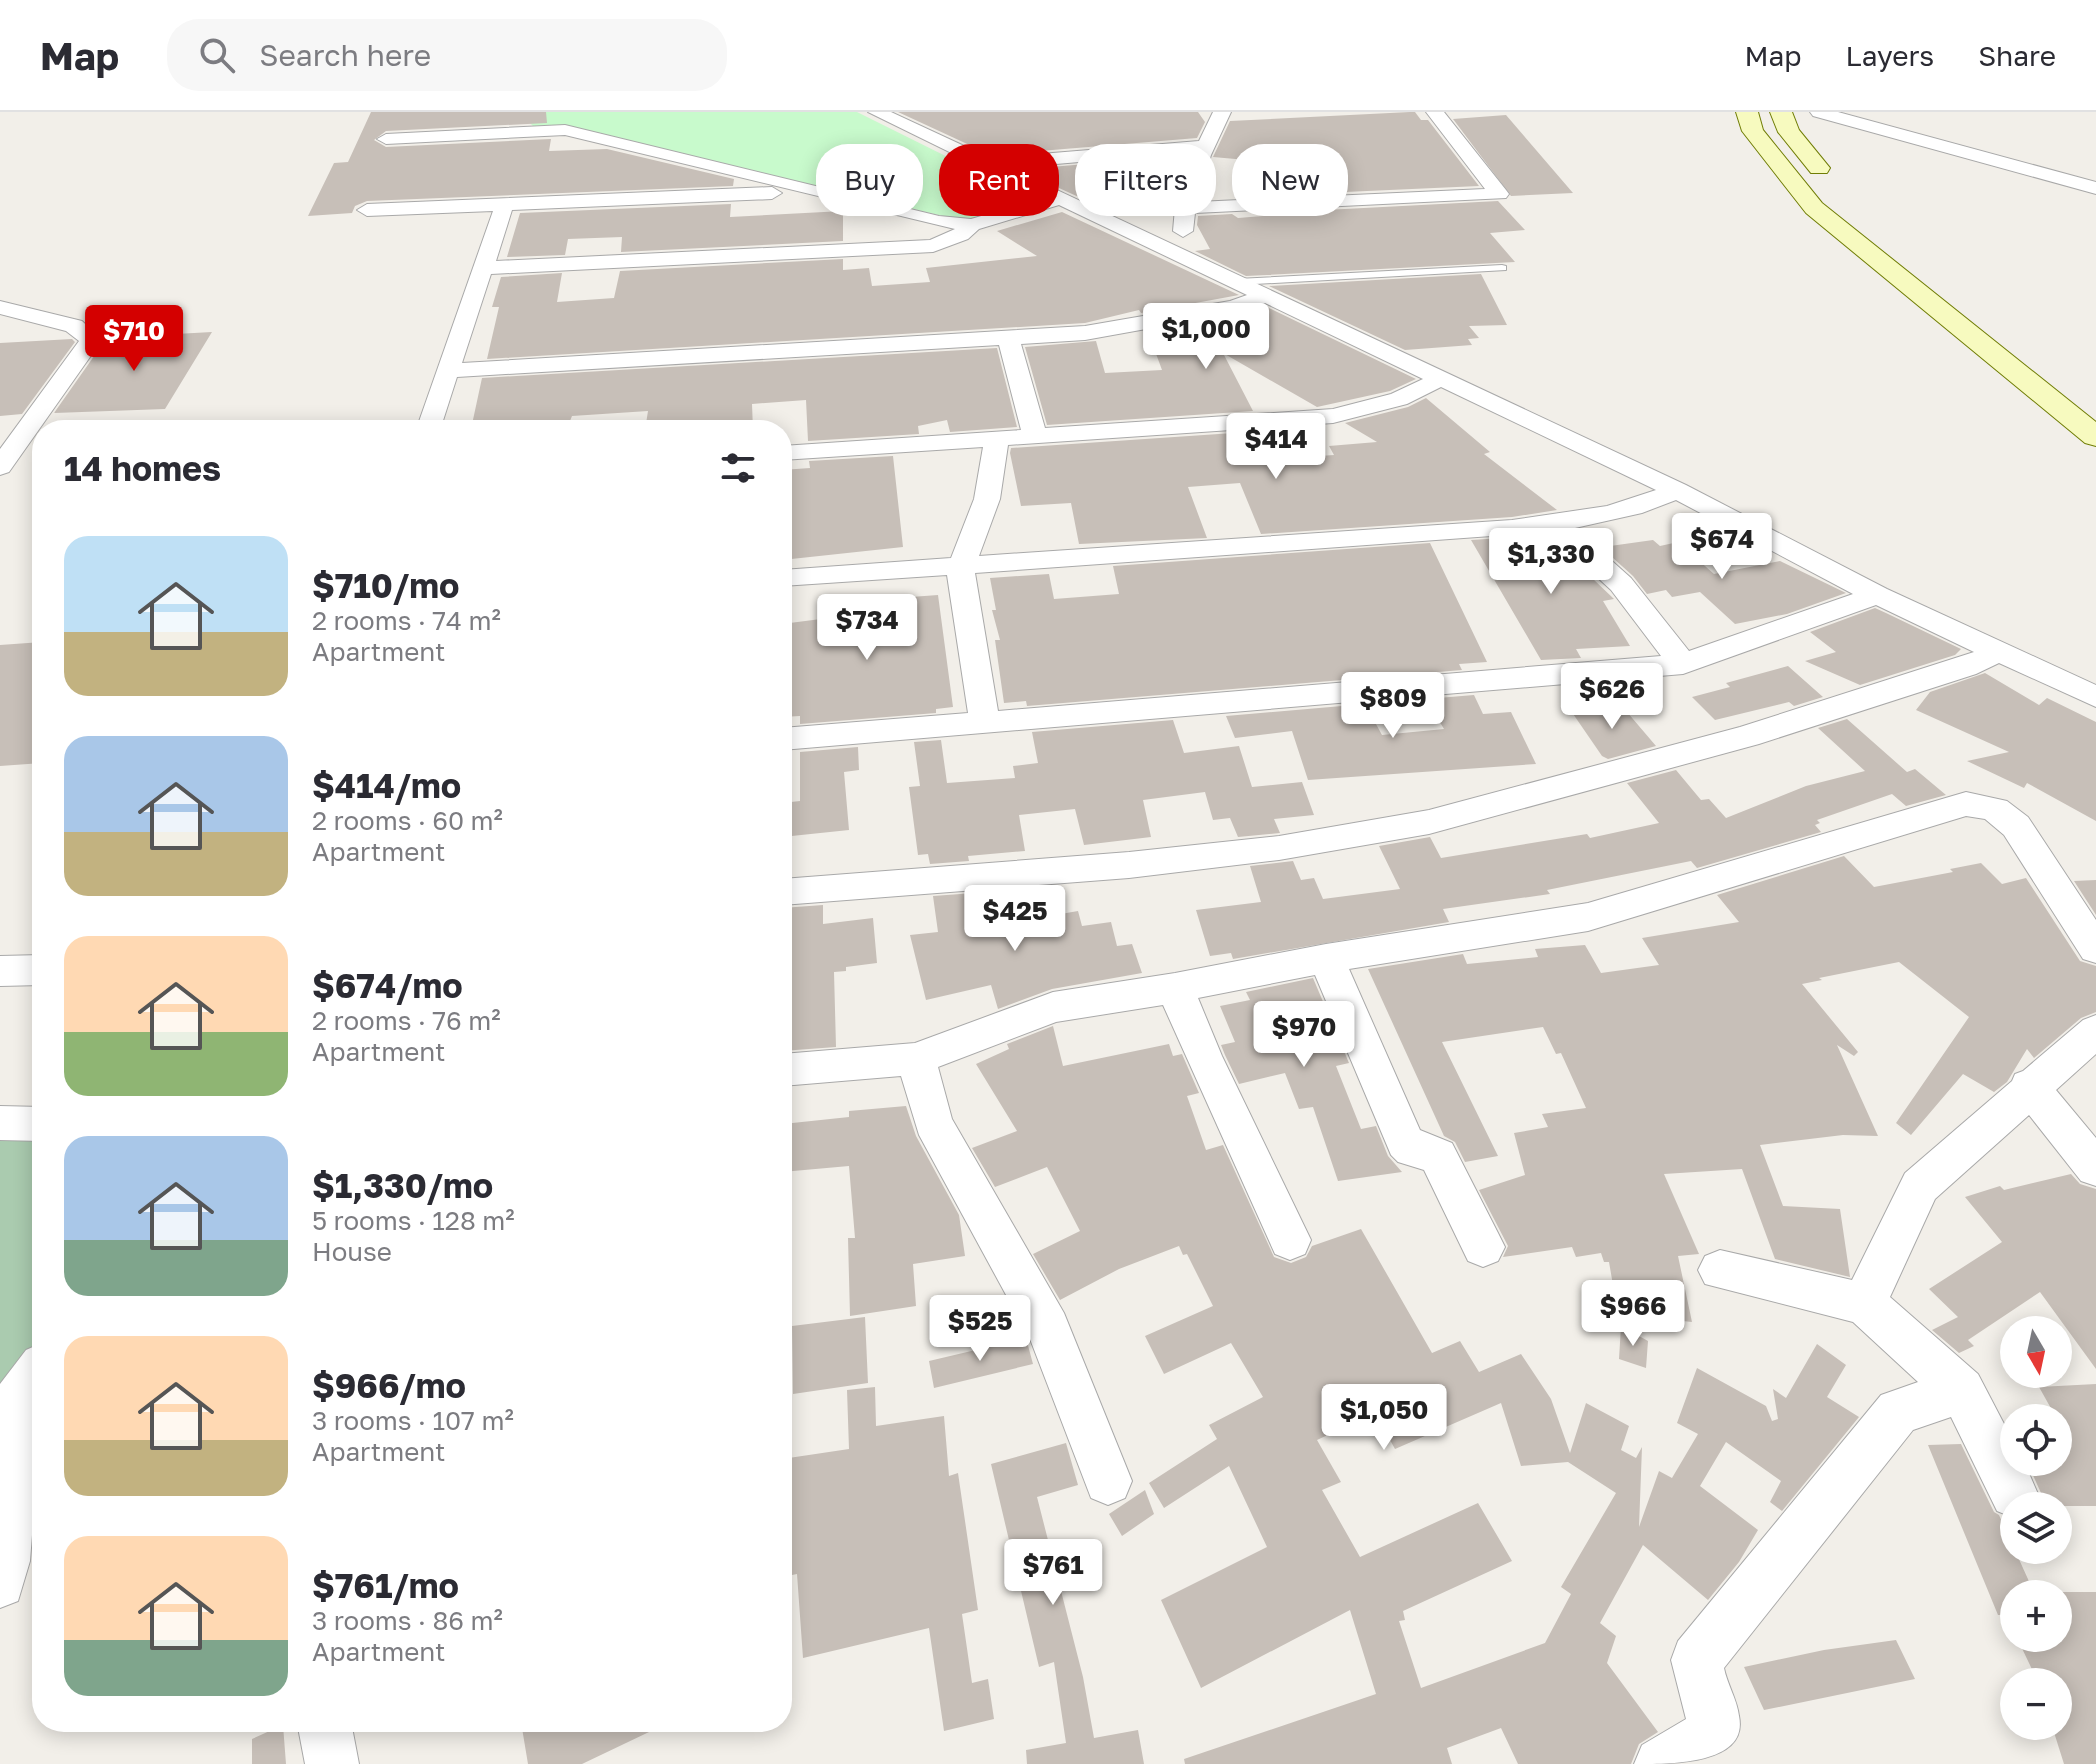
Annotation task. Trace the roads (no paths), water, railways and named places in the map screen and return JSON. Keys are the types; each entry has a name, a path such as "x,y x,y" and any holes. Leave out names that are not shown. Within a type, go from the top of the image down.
{"main road":[{"path":"1747,112 1753,131 1814,208 2096,437"},
{"path":"1781,112 1789,132 1834,186"},
{"path":"1852,207 1876,226"}],"street":[{"path":"877,112 945,144"},
{"path":"1205,144 1222,112"},
{"path":"1216,207 1499,194 1435,112"},
{"path":"1819,112 2096,188"},
{"path":"386,139 519,122 565,130 816,192"},
{"path":"367,210 816,192"},
{"path":"1059,199 1677,490 1877,595 2096,697"},
{"path":"431,420 505,203"},
{"path":"915,216 972,225 1002,216"},
{"path":"1182,256 1184,216"},
{"path":"482,268 933,246 961,235 972,225"},
{"path":"448,371 1085,333 1235,307 1265,296"},
{"path":"0,307 74,326 91,340 34,420"},
{"path":"0,330 57,322"},
{"path":"1008,337 1036,438"},
{"path":"792,452 1333,416 1399,399 1440,379"},
{"path":"0,467 32,422"},
{"path":"985,722 960,580 962,565 987,499 996,440"},
{"path":"792,577 1554,523 1651,503 1677,490"},
{"path":"1554,523 1621,584 1683,664"},
{"path":"792,738 1683,664 1877,595"},
{"path":"792,891 1159,862 1279,848 1429,822 1748,736 1965,667 1999,652"},
{"path":"792,1069 916,1059 1053,1007 1175,988 1326,958 1588,917 1966,804 1995,809 2016,826 2096,949"},
{"path":"1326,958 1405,1142 1412,1149 1438,1156 1483,1247"},
{"path":"0,971 32,970"},
{"path":"1175,988 1203,1056 1290,1240"},
{"path":"1864,1303 1920,1186 2029,1086 2096,1031"},
{"path":"916,1059 933,1123 1048,1328 1108,1481"},
{"path":"2029,1086 2096,1168"},
{"path":"0,1123 32,1124"},
{"path":"1720,1270 1827,1297 1864,1303 1962,1390 2013,1492"},
{"path":"1661,1764 1711,1734 1715,1721 1697,1675 1697,1660 1898,1412 1962,1390"},
{"path":"0,1583 5,1561 20,1394"},
{"path":"326,1732 332,1764"}],"lane":[{"path":"1237,282 1502,268"}]}
